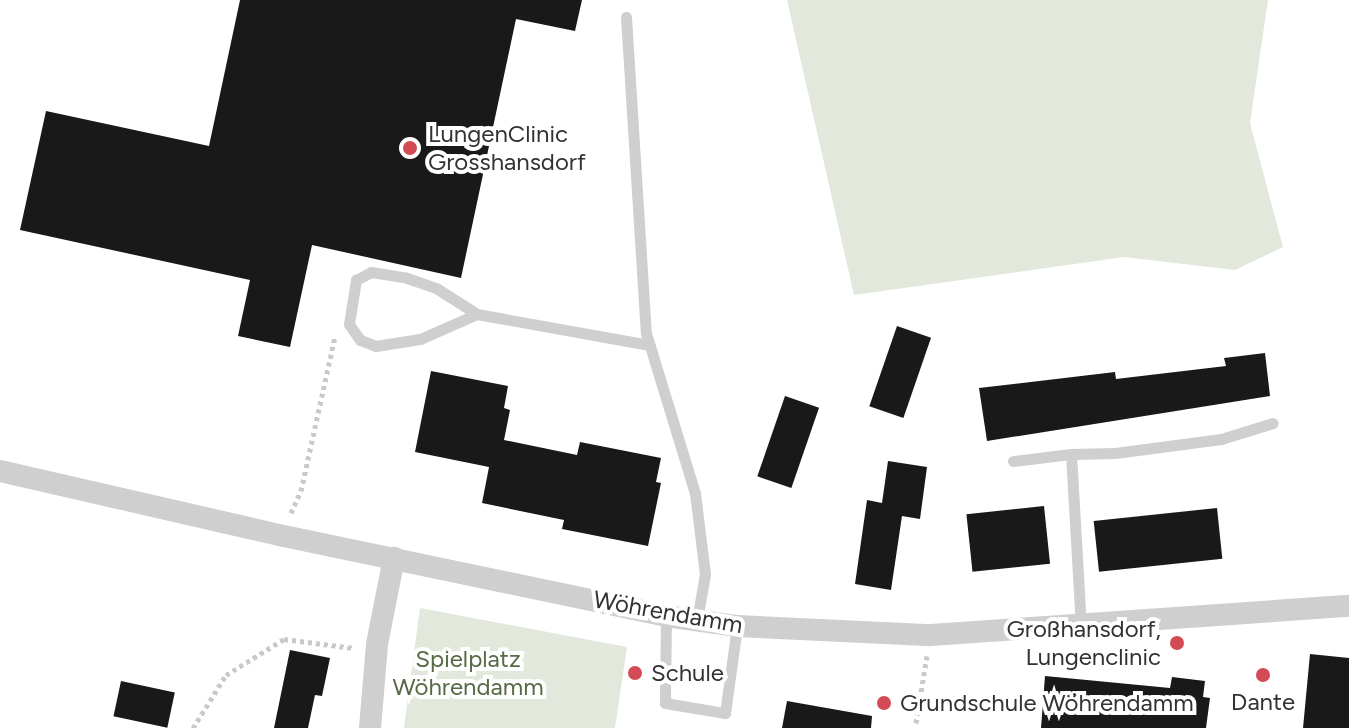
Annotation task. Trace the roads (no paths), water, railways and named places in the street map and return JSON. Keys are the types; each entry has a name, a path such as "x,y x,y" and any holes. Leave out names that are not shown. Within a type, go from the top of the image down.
{"street":[{"name":"Wöhrendamm","path":"0,471 279,535 666,616 737,626 931,635 1349,606"},
{"path":"370,728 378,651 394,558"}],"lane":[{"path":"626,17 649,345 695,493 705,574 697,620"},
{"path":"477,314 420,339 376,346 360,340 349,324 356,280 371,272 407,278 436,288 477,314 649,345"},
{"path":"1013,461 1071,454 1115,453 1221,439 1273,423"},
{"path":"1071,454 1081,625"},
{"path":"666,616 665,703 725,713 737,626"}],"place":[{"name":"LungenClinic Grosshansdorf","path":"410,148"},
{"name":"Großhansdorf, Lungenclinic","path":"1177,643"},
{"name":"Schule","path":"635,673"},
{"name":"Dante","path":"1263,675"},
{"name":"Grundschule Wöhrendamm","path":"884,703"}],"park label":[{"name":"Spielplatz Wöhrendamm","path":"468,673"}]}
